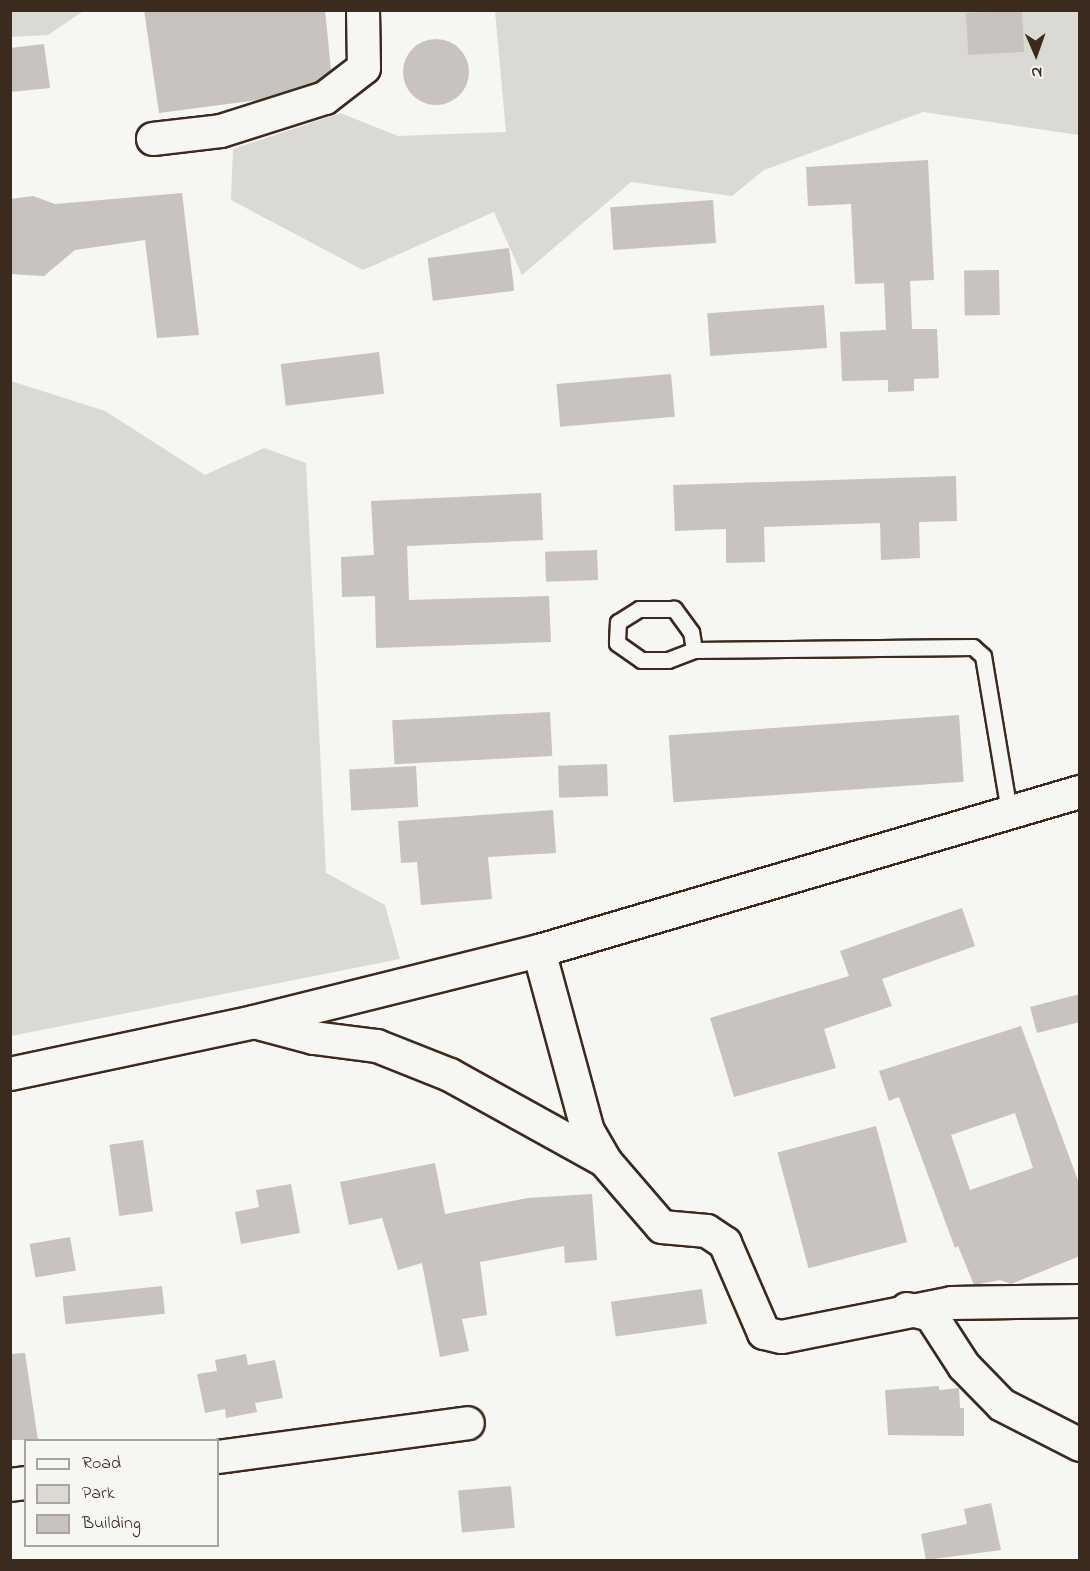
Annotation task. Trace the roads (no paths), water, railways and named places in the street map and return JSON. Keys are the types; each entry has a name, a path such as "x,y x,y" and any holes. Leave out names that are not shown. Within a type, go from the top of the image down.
{"street":[{"path":"153,138 221,131 324,98 364,68 363,10"},
{"path":"10,1074 254,1022 539,951 1080,792"},
{"path":"539,951 588,1131 605,1161 662,1227 718,1235 764,1333 782,1336 907,1308 1006,1300 1080,1301"},
{"path":"254,1022 314,1038 388,1050 450,1075 605,1161"},
{"path":"907,1308 931,1315 964,1366 1002,1405 1080,1445"},
{"path":"219,1457 468,1423"}],"lane":[{"path":"694,650 691,632 674,609 639,609 618,622 617,643 641,660 668,660 694,650 974,647 983,656 1009,811"}]}
